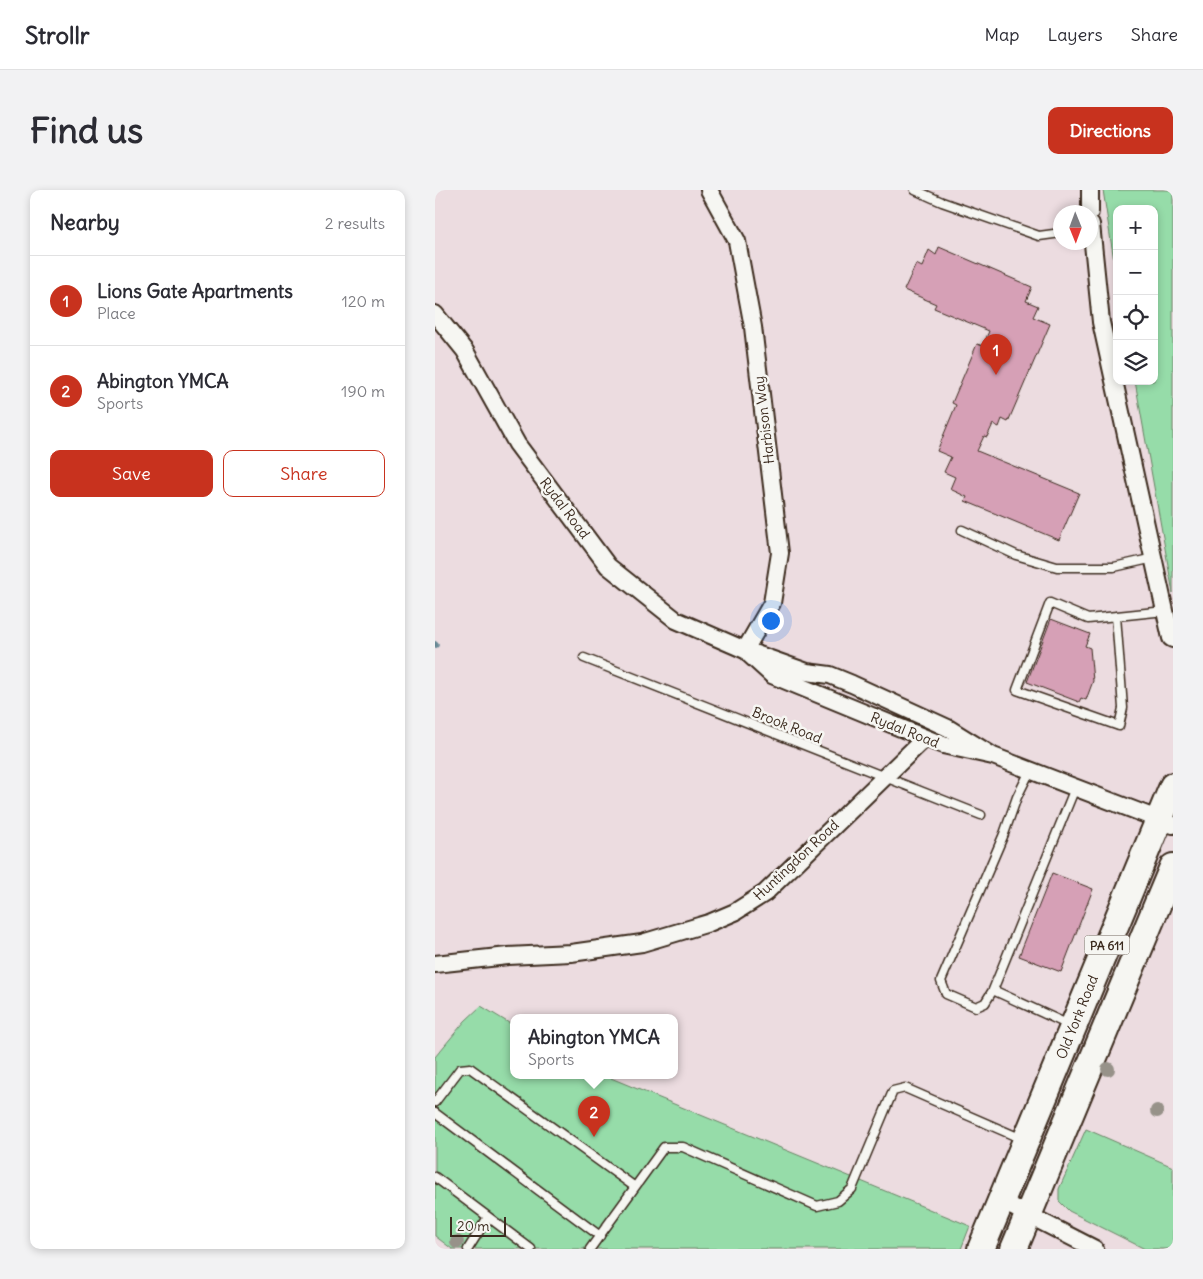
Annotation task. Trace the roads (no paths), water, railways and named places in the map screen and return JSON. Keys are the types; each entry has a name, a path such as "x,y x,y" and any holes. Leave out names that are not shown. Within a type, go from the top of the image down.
{"highway":[{"name":"Old York Road","path":"981,1249 1073,1026 1166,822 1173,786"},
{"name":"PA 611","path":"1014,1249 1173,867"}],"street":[{"name":"Harbison Way","path":"709,190 737,241 741,260 753,327 780,553 772,603 745,650"},
{"path":"1090,190 1090,205"},
{"path":"1093,250 1101,322 1171,638 1173,639"},
{"name":"Rydal Road","path":"435,314 465,351 517,444 607,566 676,620 745,650 807,672 830,675 878,695 948,728 993,756"},
{"name":"Rydal Road","path":"745,650 772,675 925,738 943,745 993,756 1166,822"},
{"path":"868,714 878,695"},
{"name":"Huntingdon Road","path":"435,964 508,956 571,953 642,943 727,916 765,893 925,738"},
{"path":"1001,1201 1095,1249"}],"lane":[{"path":"915,190 942,202 1039,236 1053,235"},
{"path":"961,530 1016,555 1057,567 1114,567 1153,558"},
{"path":"1116,616 1123,708 1119,726 1017,690 1050,603 1088,619 1116,616 1165,611"},
{"name":"Brook Road","path":"585,658 981,815"},
{"path":"1030,771 1017,797 1004,834 941,981 946,994 976,1007 985,1003 993,990 1075,788"},
{"path":"993,990 1073,1026"},
{"path":"435,1102 460,1069 470,1068 635,1187"},
{"path":"590,1249 664,1147 683,1147 817,1206 838,1200 852,1189 893,1091 905,1088 1026,1141"},
{"path":"435,1113 600,1236"},
{"path":"435,1176 531,1249"},
{"path":"468,1249 488,1217"}],"place":[{"name":"Lions Gate Apartments","path":"996,375"},
{"name":"Abington YMCA","path":"594,1137"}]}
